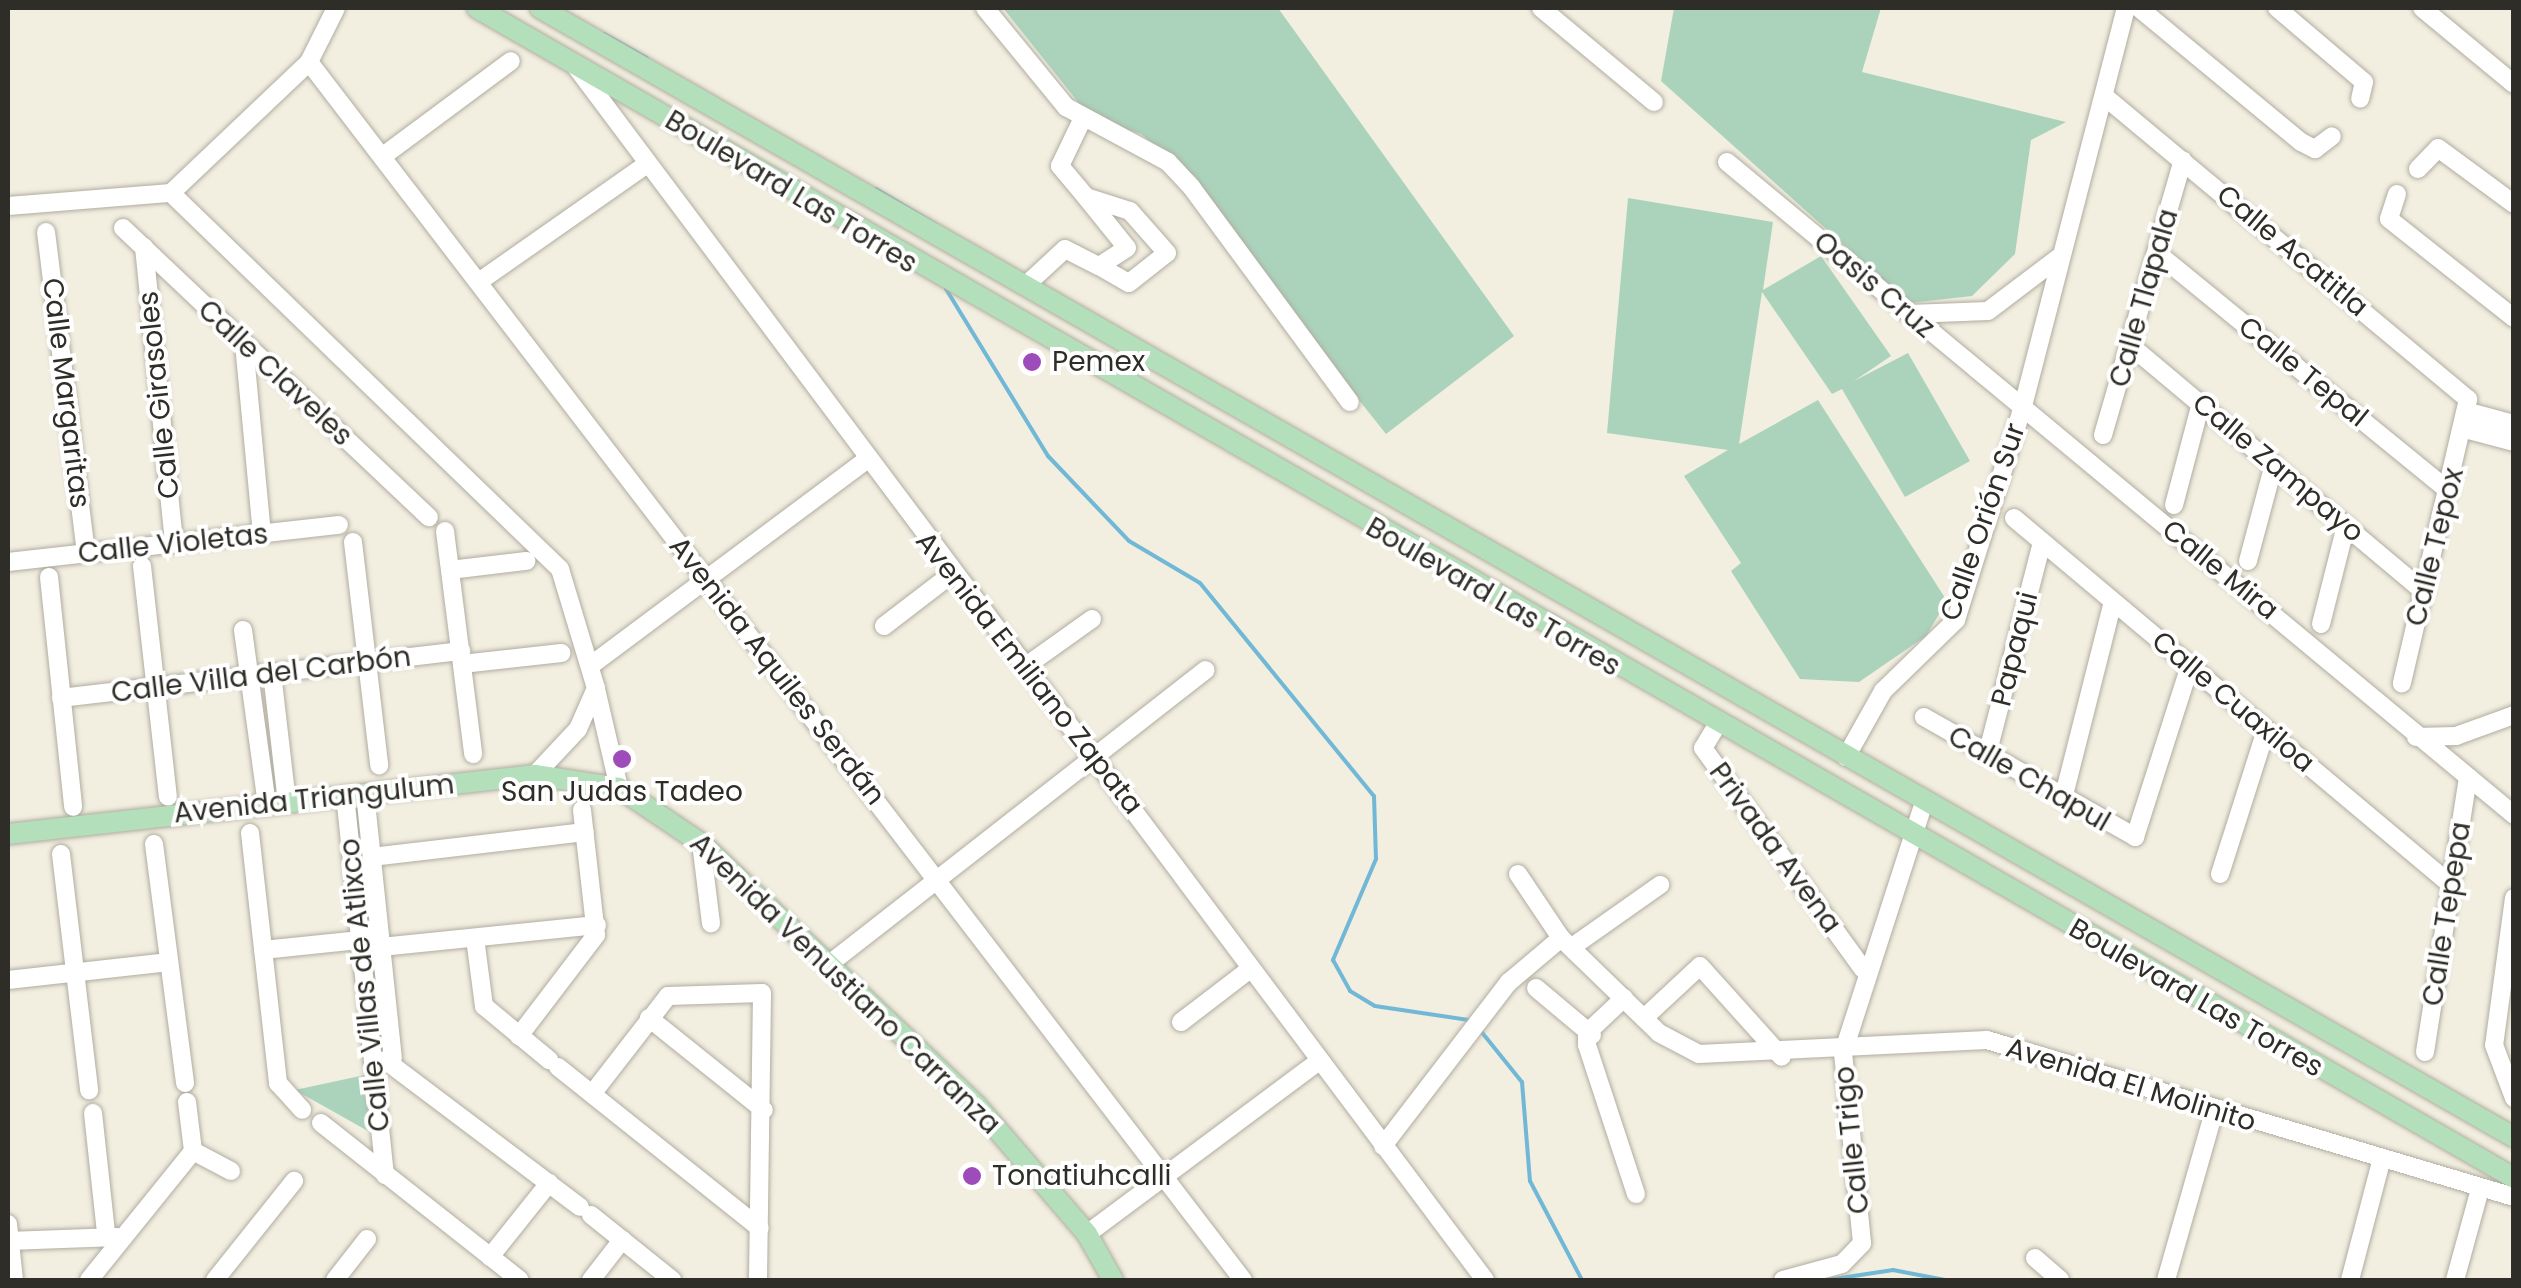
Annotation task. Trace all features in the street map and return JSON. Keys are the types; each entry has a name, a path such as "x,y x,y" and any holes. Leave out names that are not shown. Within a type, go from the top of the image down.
{"main road":[{"name":"Boulevard Las Torres","path":"476,8 1718,725 2514,1178"},
{"name":"Boulevard Las Torres","path":"540,8 2514,1137"},
{"name":"Avenida Triangulum","path":"8,834 534,775 619,788"},
{"name":"Avenida Venustiano Carranza","path":"619,788 701,844 986,1117 1088,1234 1112,1279"}],"street":[{"path":"8,206 171,193 309,62 336,8"},
{"path":"985,8 1082,120 1180,175 1350,402"},
{"path":"1541,8 1654,102"},
{"name":"Calle Orión Sur","path":"1846,758 1882,691 1956,620 2023,406 2126,8"},
{"path":"2139,8 2300,142 2315,149 2332,136"},
{"path":"2277,8 2364,82 2360,99"},
{"path":"2422,8 2514,84"},
{"path":"383,156 511,61"},
{"name":"Avenida Aquiles Serdán","path":"309,62 1243,1280"},
{"name":"Avenida Emiliano Zapata","path":"574,64 643,167 865,461 1096,756 1318,1062 1485,1280"},
{"name":"Calle Acatitla","path":"2104,96 2464,394 2467,420"},
{"path":"1082,120 1060,166 1127,248 1099,266"},
{"path":"2418,169 2438,148 2514,204"},
{"name":"Calle Tlapala","path":"2102,435 2132,346 2184,160"},
{"name":"Oasis Cruz","path":"1727,162 2023,406"},
{"path":"480,281 643,167"},
{"path":"171,193 538,540 577,602 594,662 596,688 619,788"},
{"path":"2397,194 2390,220 2514,318"},
{"path":"1025,286 1064,249 1130,283 1167,253 1130,210 1086,197"},
{"name":"Calle Claveles","path":"123,228 428,518"},
{"name":"Calle Margaritas","path":"46,232 86,554"},
{"name":"Calle Girasoles","path":"144,247 174,544"},
{"name":"Calle Tepal","path":"2157,253 2449,491"},
{"path":"1908,314 1988,311 2018,297 2062,254"},
{"path":"244,344 262,534"},
{"name":"Calle Zampayo","path":"2132,346 2424,592"},
{"path":"2174,504 2201,404"},
{"name":"Calle Mira","path":"2023,406 2514,814"},
{"path":"2467,420 2514,424"},
{"path":"2467,420 2514,442"},
{"name":"Calle Tepox","path":"2402,683 2467,420"},
{"path":"594,662 865,461"},
{"path":"2248,561 2274,464"},
{"name":"Calle Cuaxiloa","path":"2014,518 2451,885"},
{"name":"Calle Violetas","path":"8,562 338,525"},
{"path":"2321,624 2346,525"},
{"path":"446,531 473,754"},
{"path":"353,542 379,764"},
{"name":"Papaqui","path":"1988,755 2042,542"},
{"path":"450,570 526,561"},
{"path":"142,566 168,797"},
{"path":"884,626 954,574"},
{"path":"49,577 74,807"},
{"path":"2063,799 2113,602"},
{"path":"1026,666 1092,619"},
{"path":"243,630 277,803"},
{"name":"Calle Villa del Carbón","path":"61,698 367,662 562,653"},
{"name":"Calle Chapul","path":"1924,717 2136,837 2190,666"},
{"path":"828,965 1206,670"},
{"path":"272,674 277,803"},
{"path":"534,775 578,729 596,688"},
{"path":"2416,736 2456,736 2514,715"},
{"name":"Privada Avena","path":"1718,725 1703,748 1863,970"},
{"path":"2220,874 2266,730"},
{"name":"Calle Tepepa","path":"2425,1052 2468,776"},
{"name":"Calle Villas de Atlixco","path":"355,794 372,857 374,941"},
{"name":"Calle Villas de Atlixco","path":"355,794 384,1060 385,1175"},
{"name":"Calle Trigo","path":"1782,1280 1842,1264 1862,1243 1843,1053 1863,970 1915,838 1924,802"},
{"path":"519,1036 598,925 582,810"},
{"path":"372,857 585,832"},
{"path":"250,833 282,1092 302,1110"},
{"path":"154,844 194,1151"},
{"path":"701,844 710,923"},
{"path":"61,854 89,1090"},
{"name":"Avenida El Molinito","path":"1518,874 1566,943 1633,1007 1700,1054 1782,1057 1987,1040 2479,1193 2514,1197"},
{"path":"1382,1146 1486,1008 1566,943 1660,886"},
{"path":"2514,898 2494,1046 2514,1098"},
{"path":"263,950 475,938 598,925"},
{"path":"475,938 484,1006 760,1228"},
{"path":"8,980 169,962"},
{"path":"1588,1038 1700,966 1782,1057"},
{"path":"1181,1022 1250,969"},
{"path":"1536,988 1588,1038 1636,1194"},
{"path":"592,1094 649,1018 673,994 762,994 764,1110 758,1280"},
{"path":"649,1018 764,1110"},
{"path":"384,1060 550,1183 672,1280"},
{"path":"1088,1234 1167,1179 1318,1062"},
{"path":"2166,1280 2214,1112"},
{"path":"93,1113 114,1236"},
{"path":"321,1123 520,1280"},
{"path":"194,1151 230,1171"},
{"path":"89,1280 114,1236 194,1151"},
{"path":"2350,1280 2381,1162"},
{"path":"215,1280 294,1181"},
{"path":"490,1257 550,1183"},
{"path":"2455,1280 2479,1193"},
{"path":"14,1280 8,1235 114,1236"},
{"path":"335,1280 368,1238"},
{"path":"591,1280 622,1240"},
{"path":"2036,1258 2060,1280"}],"green space":[{"path":"1003,8 1278,8 1514,336 1386,434 1237,247 1196,177 1141,134 1090,117"},
{"path":"1674,8 1881,8 1862,72 2066,122 2031,140 2015,254 1972,296 1909,303 1661,81"},
{"path":"1628,198 1773,222 1763,290 1821,256 1891,356 1854,381 1908,353 1970,461 1905,497 1842,389 1832,394 1762,292 1739,444 1818,400 1947,601 1926,636 1859,682 1800,679 1731,571 1741,563 1684,476 1728,450 1607,433"},
{"path":"374,1073 375,1135 295,1090"}],"waterway":[{"path":"604,34 647,58"},
{"path":"876,189 936,225"},
{"path":"946,289 1048,456 1129,541 1200,583 1374,796 1376,859 1333,960 1350,991 1375,1006 1469,1020"},
{"path":"1480,1030 1522,1082 1530,1181 1582,1280"},
{"path":"1827,1280 1893,1270 1945,1280"}],"place":[{"name":"Pemex","path":"1032,362"},
{"name":"San Judas Tadeo","path":"622,759"},
{"name":"Tonatiuhcalli","path":"972,1176"}]}
